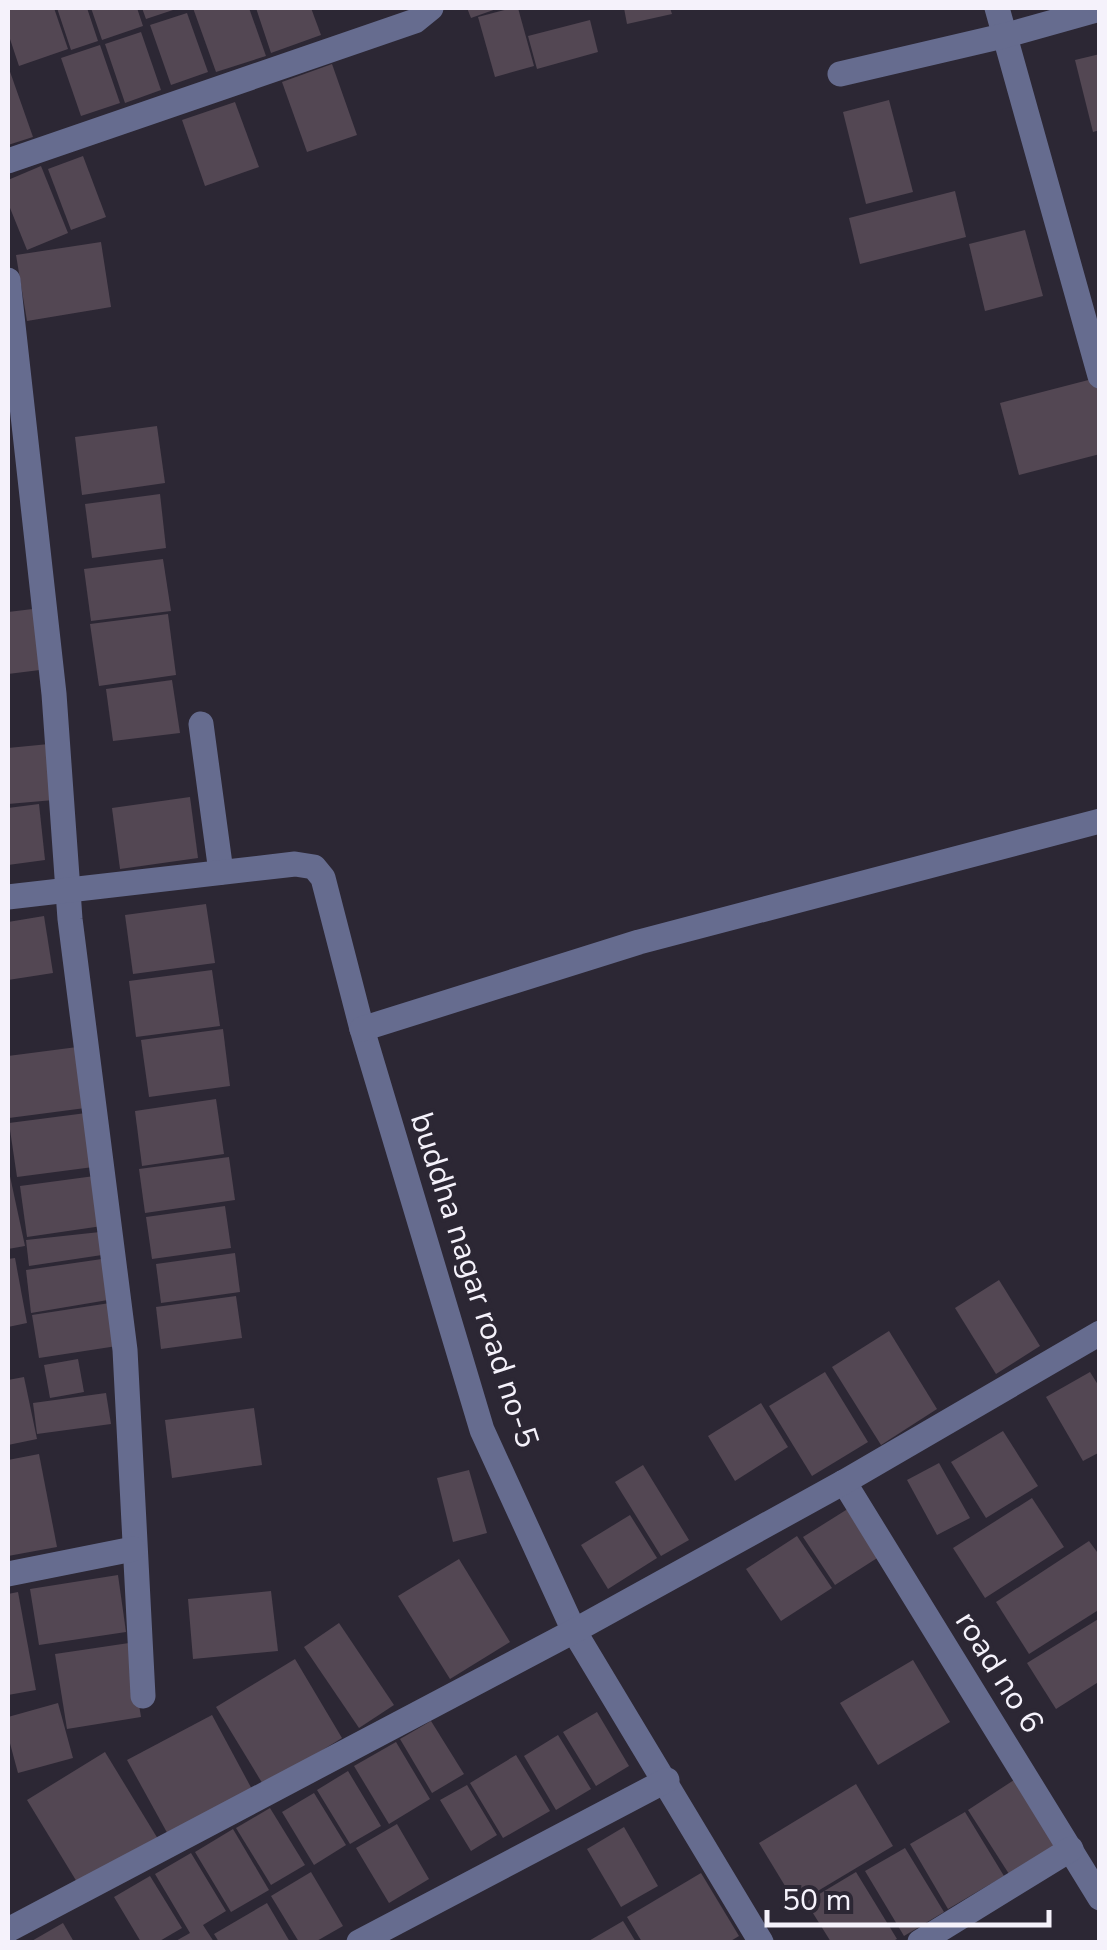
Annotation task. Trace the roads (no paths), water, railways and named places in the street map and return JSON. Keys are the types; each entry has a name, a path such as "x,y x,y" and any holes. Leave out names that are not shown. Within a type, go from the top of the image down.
{"street":[{"path":"8,161 415,22 431,8"},
{"path":"997,8 1100,376"},
{"path":"840,74 1006,36 1100,9"},
{"path":"8,280 54,694 68,888 124,1350 143,1696"},
{"path":"8,897 221,872 201,724"},
{"path":"362,1028 639,942 1100,821"},
{"name":"buddha nagar road no-5","path":"221,872 295,864 314,867 322,878 362,1028 482,1430 574,1631 666,1780 751,1939"},
{"path":"8,1930 574,1631 1097,1340"},
{"name":"road no 6","path":"844,1482 1100,1898"},
{"path":"8,1574 133,1548"},
{"path":"359,1942 666,1780"},
{"path":"920,1942 1071,1849"}]}
